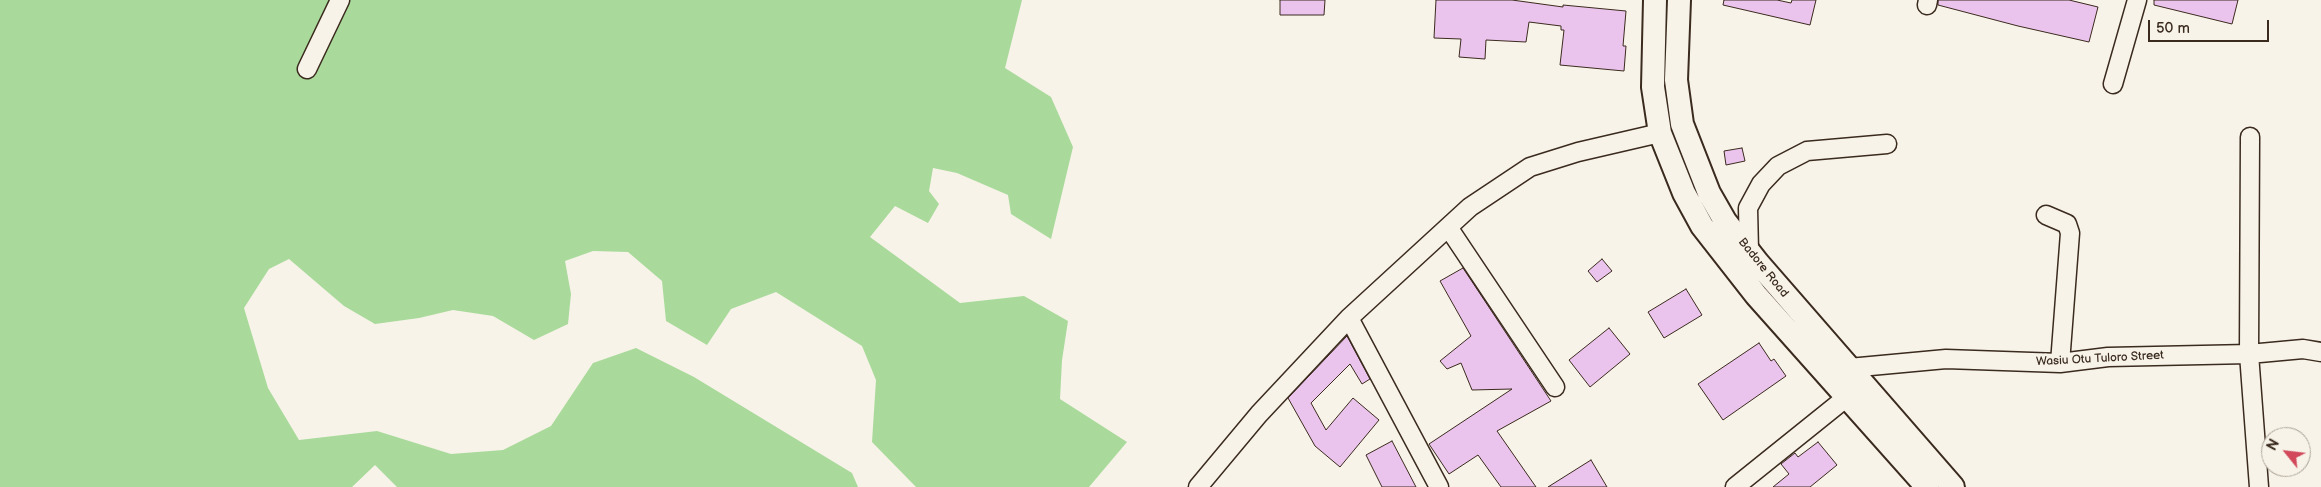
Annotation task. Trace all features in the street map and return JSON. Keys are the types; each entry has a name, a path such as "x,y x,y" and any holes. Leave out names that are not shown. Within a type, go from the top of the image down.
{"main road":[{"name":"Badore Road","path":"1655,0 1654,88 1660,133 1684,194 1702,226 1756,295 1927,487"},
{"name":"Badore Road","path":"1678,0 1676,80 1682,124 1709,193 1725,221 1749,251 1954,487"}],"street":[{"path":"307,69 340,0"},
{"path":"2114,84 2137,0"},
{"path":"1198,487 1259,414 1349,318 1470,207 1530,167 1578,152 1660,133"},
{"path":"2250,137 2249,354 2259,487"},
{"path":"1749,251 1748,208 1762,184 1778,166 1808,151 1887,144"},
{"path":"2046,215 2067,224 2070,233 2060,363"},
{"path":"1448,227 1555,386"},
{"path":"1349,318 1439,487"},
{"name":"Wasiu Otu Tuloro Street","path":"1850,368 1946,359 2060,363 2108,357 2249,354 2303,350 2321,352"},
{"path":"1735,487 1847,398"}],"green space":[{"path":"0,0 1022,0 1005,68 1051,97 1073,147 1051,239 1011,214 1008,195 957,173 933,168 929,191 939,204 928,223 895,206 870,237 960,303 1024,296 1068,321 1062,360 1060,399 1127,442 1089,487 916,487 872,442 876,380 862,346 776,292 731,309 707,345 666,321 662,281 628,252 593,251 565,261 571,294 568,324 534,340 493,316 453,310 419,318 375,324 344,306 289,259 269,269 244,308 268,388 299,440 377,431 451,454 503,450 551,426 593,363 636,348 694,377 852,473 858,487 397,487 375,465 352,487 0,487"}],"building":[{"path":"1280,0 1325,0 1324,15 1280,15"},
{"path":"1436,0 1512,0 1563,7 1563,5 1626,11 1623,46 1626,46 1624,71 1560,65 1564,30 1561,30 1561,26 1529,22 1526,42 1486,40 1485,59 1459,57 1461,39 1434,38"},
{"path":"1724,0 1777,0 1791,3 1792,0 1816,0 1810,25 1723,5"},
{"path":"1938,0 2069,0 2098,7 2089,42 1938,5"},
{"path":"2154,0 2238,0 2232,24 2154,5"},
{"path":"1742,148 1745,161 1726,165 1724,151"},
{"path":"1602,259 1612,271 1597,282 1588,271"},
{"path":"1463,268 1551,401 1497,431 1536,487 1501,487 1478,455 1449,474 1429,444 1512,389 1472,390 1461,363 1447,369 1440,361 1471,336 1440,281"},
{"path":"1686,289 1702,315 1664,338 1648,312"},
{"path":"1609,328 1630,354 1590,387 1569,360"},
{"path":"1347,336 1370,379 1362,384 1350,364 1311,403 1326,430 1353,398 1379,420 1340,467 1315,446 1288,398"},
{"path":"1759,343 1771,361 1774,359 1786,376 1723,420 1698,384"},
{"path":"1392,441 1416,487 1382,487 1366,455"},
{"path":"1818,442 1837,465 1810,487 1773,487 1789,474 1781,464 1795,453 1798,457"},
{"path":"1591,460 1607,487 1548,487"}]}
